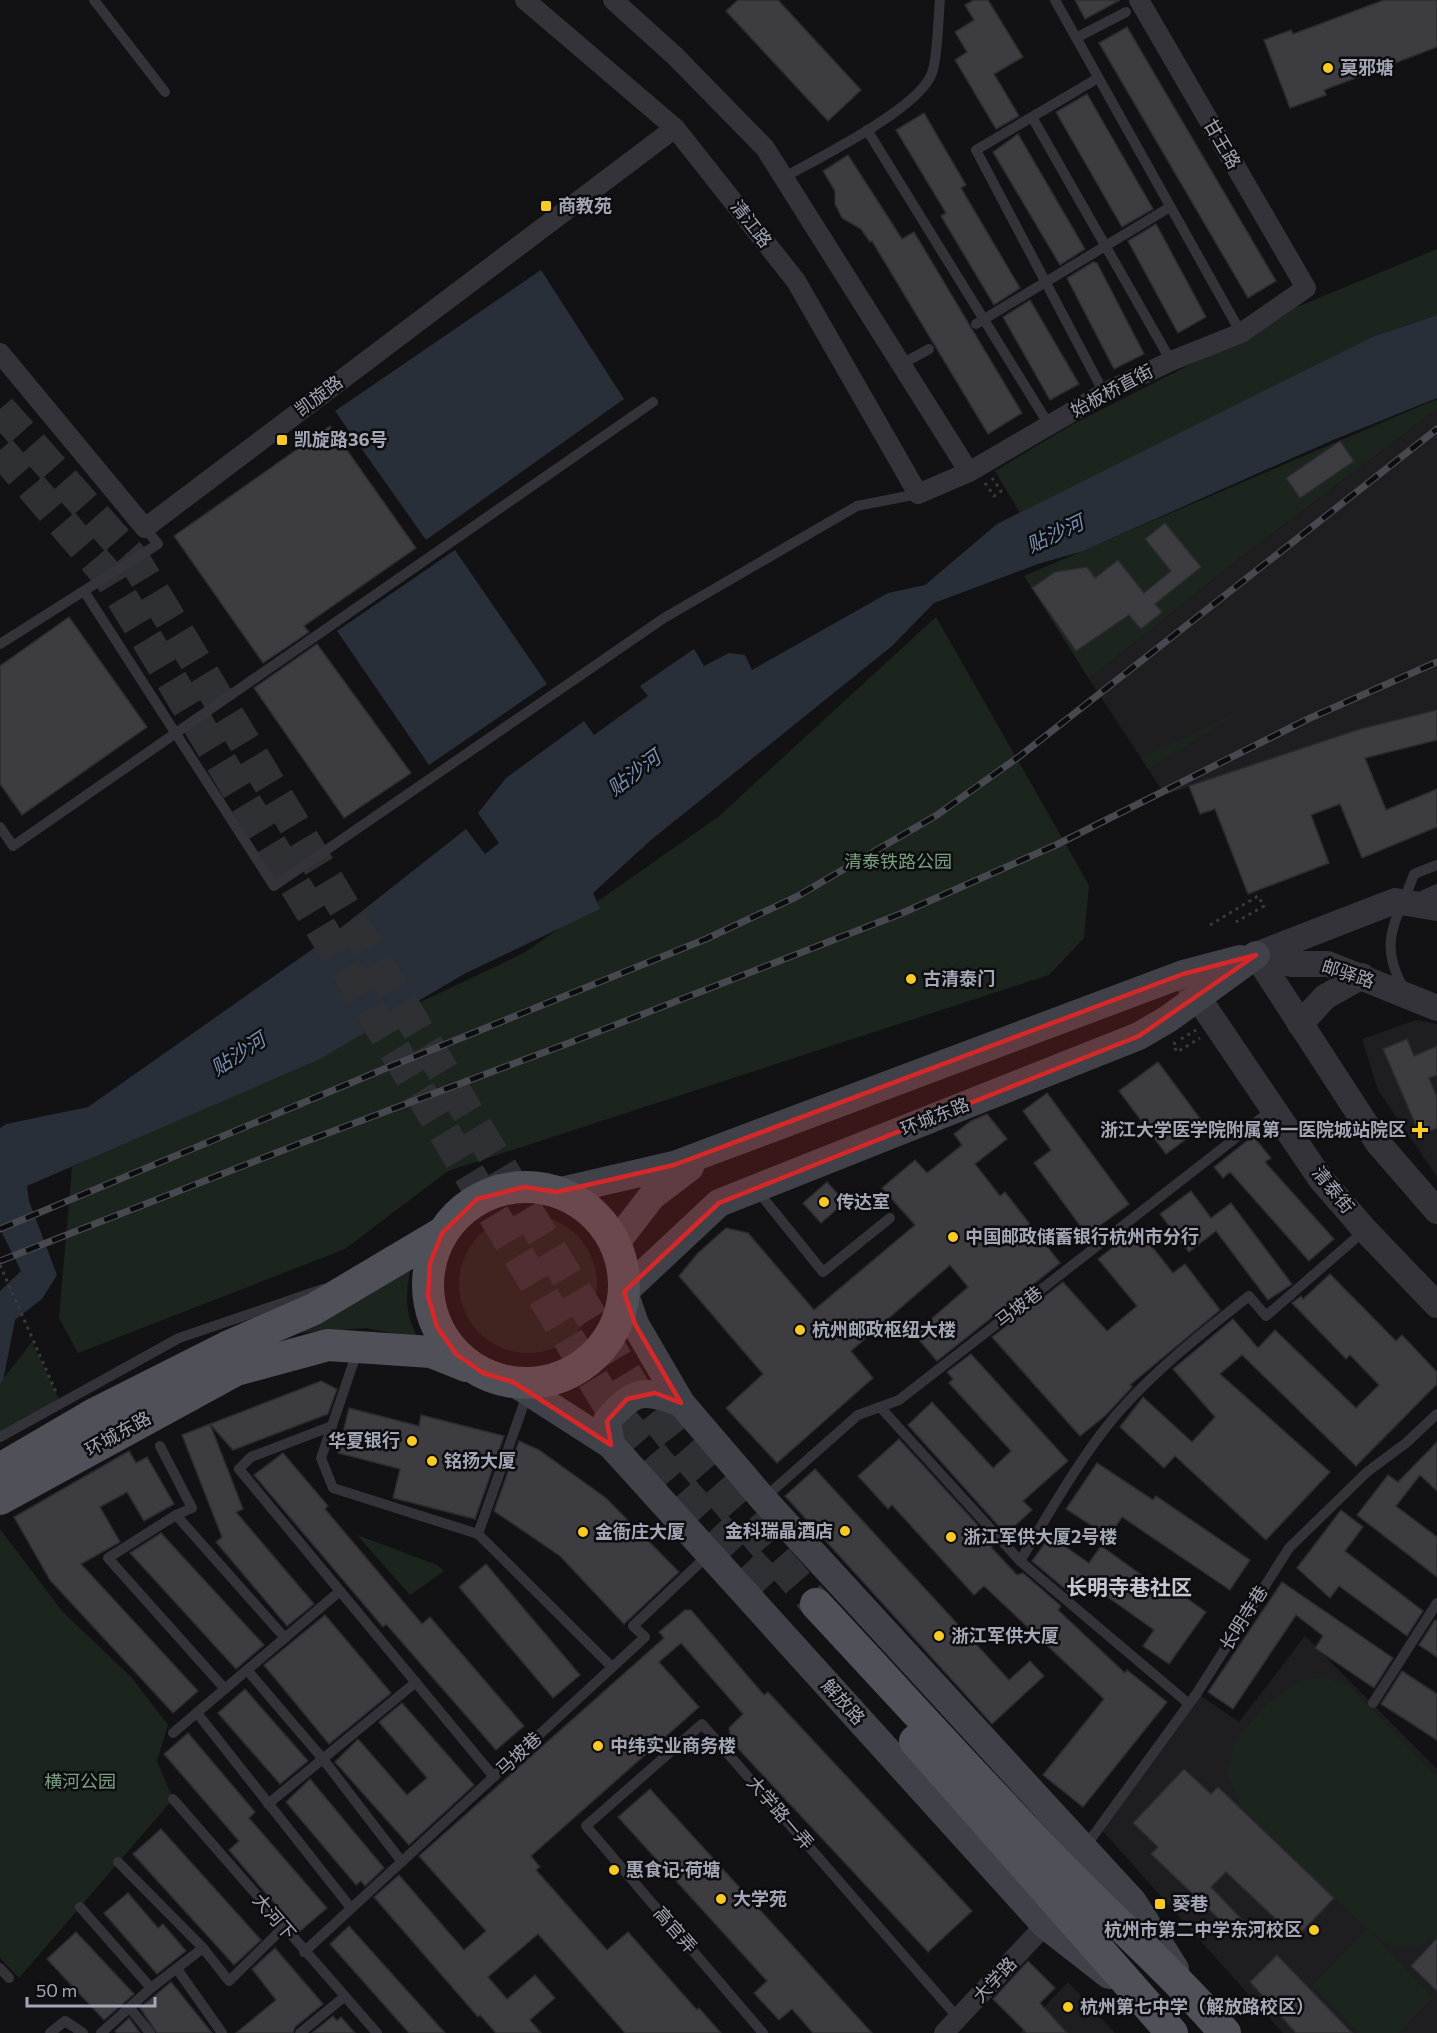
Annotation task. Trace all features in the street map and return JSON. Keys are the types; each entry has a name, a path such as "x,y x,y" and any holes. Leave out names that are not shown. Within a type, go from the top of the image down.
{"main road":[{"name":"环城东路","path":"725,1146 1190,986 1256,955"},
{"name":"环城东路","path":"624,1292 719,1203 1139,1036 1190,986"},
{"path":"557,1191 674,1166 725,1146"},
{"path":"615,1244 652,1196 680,1173 725,1146"},
{"path":"231,1358 328,1345 431,1352 483,1373 521,1387 575,1370 600,1350 617,1322 624,1292 621,1259 615,1244 594,1215 581,1203 557,1191 524,1186 500,1190 477,1199 457,1214 442,1233 430,1263 429,1274 428,1296 437,1327 456,1354 483,1373"},
{"path":"231,1358 442,1233"},
{"name":"解放路","path":"624,1292 635,1324 681,1403 763,1499 1133,1902 1185,1987"},
{"name":"环城东路","path":"0,1469 94,1414 231,1358"},
{"name":"环城东路","path":"0,1499 231,1358"},
{"name":"解放路","path":"521,1387 611,1445 1045,1925 1100,1966 1170,2031"},
{"path":"611,1445 607,1421 627,1399 655,1393 681,1403"},
{"name":"解放路","path":"1170,2031 809,1611 1134,1941 1185,1987 1226,2033"}],"street":[{"name":"清江路","path":"525,0 675,128 796,281 918,494"},
{"path":"614,0 675,56 765,148 900,365 979,475"},
{"name":"甘王路","path":"1132,6 1306,288"},
{"name":"凯旋路","path":"144,528 675,128"},
{"name":"始板桥直街","path":"918,494 979,475 1049,425 1104,393 1171,361 1241,333 1306,288"},
{"path":"0,353 144,528"},
{"name":"环城东路","path":"1256,955 1395,902 1437,908"},
{"path":"1256,955 1378,1143 1437,1211"},
{"name":"邮驿路","path":"1256,955 1291,964 1304,962 1328,964 1437,1008"},
{"path":"1300,1024 1325,997 1362,976"},
{"name":"清泰街","path":"1190,986 1320,1178 1365,1230 1437,1305"},
{"name":"大学路","path":"944,2033 1045,1925"}],"lane":[{"path":"94,0 165,92"},
{"path":"783,178 867,130 920,92 932,73 940,0"},
{"path":"1055,0 1241,333"},
{"path":"1076,38 1132,6"},
{"path":"1098,78 976,150 1104,393"},
{"path":"1032,117 1171,361"},
{"path":"867,130 980,321 1049,425"},
{"path":"980,321 1170,207"},
{"path":"900,365 929,349"},
{"path":"0,827 14,846 652,402"},
{"path":"84,591 274,886 664,618 857,506 918,494"},
{"path":"0,644 158,544 144,528"},
{"path":"1408,996 1397,977 1389,937 1414,874 1437,865"},
{"name":"环城东路","path":"1404,903 1437,889"},
{"name":"马坡巷","path":"763,1499 858,1415 899,1400 1274,1109"},
{"path":"756,1189 823,1272 890,1218"},
{"path":"1020,1561 1060,1495 1115,1416 1180,1351 1249,1296 1266,1316 1365,1230"},
{"path":"0,1437 60,1401 179,1338 388,1267"},
{"path":"359,1347 321,1458 333,1488 478,1534 612,1667"},
{"path":"478,1534 521,1387"},
{"path":"880,1407 1020,1561 1189,1704"},
{"name":"长明寺巷","path":"1083,1850 1189,1704 1289,1548 1367,1472 1406,1443 1437,1414"},
{"path":"332,1426 251,1457 239,1469 494,1777"},
{"path":"160,1446 192,1508 176,1515 108,1558 225,1689"},
{"path":"176,1515 285,1638"},
{"name":"马坡巷","path":"304,1952 645,1637 633,1626 709,1554"},
{"path":"173,1733 340,1591"},
{"path":"1373,1703 1437,1603"},
{"path":"247,1670 323,1759 402,1862"},
{"path":"268,1804 416,1682"},
{"path":"197,1713 351,1908"},
{"name":"大学路一弄","path":"586,1826 702,1724 959,2019"},
{"name":"大河下","path":"172,1799 377,2033"},
{"name":"高官弄","path":"586,1826 763,2033"},
{"path":"118,1862 203,1948 229,1981 283,1928"},
{"path":"80,1907 151,1988"},
{"path":"101,2033 151,1988 203,1948"},
{"path":"0,1968 9,1978"},
{"path":"177,1969 222,2033"},
{"path":"300,2033 344,1996"},
{"path":"130,2008 150,2033"},
{"path":"50,2033 65,2021 83,2033"}],"path":[{"path":"979,475 1001,491 994,496 979,475"},
{"path":"1210,925 1258,896 1264,906 1236,921"},
{"path":"0,1265 60,1401"}],"highlighted area":[{"path":"1256,955 1139,1036 719,1203 624,1292 635,1324 681,1403 655,1393 627,1399 607,1421 611,1445 513,1382 483,1373 456,1354 437,1327 428,1296 430,1263 442,1233 477,1199 524,1187 557,1192 674,1165 1183,974"}],"shaded area":[{"path":"1437,409 1437,711 1360,729 1165,795 1089,679 1240,558"},
{"name":"浙江大学医学院附属第一医院城站院区","path":"1416,1020 1437,1024 1437,1177 1378,1090 1362,1039"},
{"name":"杭州市第二中学东河校区","path":"1305,1636 1437,1769 1437,2033 1283,2033 1100,1828 1197,1693 1239,1722"},
{"name":"杭州第七中学（解放路校区）","path":"1068,1982 1115,2033 1020,2033"}],"green space":[{"path":"1437,249 1437,315 1372,337 1020,513 995,471 1073,424 1219,350 1280,314"},
{"path":"1437,399 1437,409 1240,558 1089,679 1024,576"},
{"name":"清泰铁路公园","path":"936,617 1089,885 1084,938 1049,975 448,1171 345,1249 78,1353 59,1318 72,1167 524,953 718,817"},
{"path":"1242,711 1148,769 1141,758"},
{"path":"528,1215 554,1221 577,1235 591,1258 597,1284 591,1310 577,1333 554,1347 528,1353 502,1347 479,1333 465,1310 459,1284 465,1258 479,1235 502,1221"},
{"path":"410,1268 407,1304 410,1320 418,1338 366,1328 284,1334"},
{"path":"32,1342 60,1401 0,1439 0,1383"},
{"name":"横河公园","path":"0,1529 62,1611 132,1678 168,1725 157,1761 173,1799 19,1978 0,1958"},
{"path":"357,1535 437,1565 444,1571 410,1595"},
{"path":"1322,1677 1348,1685 1437,1777 1437,1936 1423,1945 1393,1947 1370,1932 1433,1997 1399,2033 1359,2033 1312,1985 1367,1929 1241,1808 1227,1773 1237,1738 1265,1706 1302,1679"}],"water":[{"path":"541,270 624,399 426,540 335,411"},
{"name":"贴沙河","path":"1437,315 1437,398 1333,440 1083,551 1038,564 934,603 892,646 651,840 593,893 600,909 464,974 320,1059 27,1186 29,1201 57,1275 42,1299 15,1320 3,1381 0,1383 0,1291 21,1271 0,1229 0,1128 6,1124 88,1107 324,941 466,829 485,854 499,843 478,813 506,778 584,721 594,735 648,696 640,686 694,649 704,666 729,653 745,655 752,670 888,593 925,585 997,524 1372,337"},
{"path":"455,550 547,684 429,765 337,631"}],"building":[{"path":"738,0 778,0 861,90 828,121 726,11"},
{"path":"974,0 988,0 1023,57 994,74 1019,116 996,129 955,60 967,52 955,32 974,20 965,5"},
{"path":"1075,0 1120,0 1085,19"},
{"name":"莫邪塘","path":"1384,0 1437,0 1437,47 1324,90 1326,95 1290,108 1264,40 1291,30 1293,34"},
{"path":"1127,27 1276,281 1248,298 1099,43"},
{"path":"1087,94 1153,209 1122,227 1056,112"},
{"path":"924,113 966,185 961,188 1020,288 994,305 941,216 946,213 896,130"},
{"path":"1018,134 1085,249 1060,265 993,152"},
{"path":"848,155 902,239 914,232 1022,413 988,434 872,241 870,242 861,229 842,218 835,204 835,191 823,171"},
{"path":"1156,224 1206,317 1178,333 1128,241"},
{"path":"1093,262 1097,263 1144,354 1114,369 1067,278"},
{"path":"1030,300 1079,384 1050,400 1003,317"},
{"path":"330,426 416,548 304,626 309,632 263,663 174,536"},
{"path":"1340,441 1354,461 1300,498 1286,478"},
{"path":"1165,523 1201,567 1155,604 1162,612 1141,629 1129,615 1076,651 1032,588 1055,572 1087,567 1095,578 1118,560 1144,593 1171,571 1145,539"},
{"path":"69,617 147,727 22,815 0,784 0,666"},
{"path":"317,644 411,773 344,818 254,688"},
{"path":"1437,710 1437,740 1365,758 1386,810 1437,789 1437,827 1362,858 1340,804 1311,815 1329,863 1248,894 1215,809 1200,814 1189,786 1360,729"},
{"path":"1407,1039 1414,1056 1437,1046 1437,1075 1429,1078 1437,1097 1437,1128 1420,1135 1383,1049"},
{"path":"1158,1062 1205,1125 1166,1154 1119,1091"},
{"path":"1047,1093 1129,1204 1087,1235 1034,1163 1051,1150 1023,1111"},
{"path":"987,1114 1007,1139 975,1164 1000,1196 1005,1192 1060,1263 937,1361 914,1334 968,1287 950,1265 851,1351 873,1378 777,1463 726,1408 763,1374 679,1276 698,1253 726,1228 748,1233 814,1310 915,1225 882,1188 915,1160 927,1173 962,1145 954,1134 971,1121"},
{"path":"1253,1136 1271,1158 1265,1162 1334,1239 1309,1261 1230,1172 1223,1178 1214,1167"},
{"name":"传达室","path":"827,1182 845,1202 821,1223 803,1203"},
{"path":"1191,1191 1211,1218 1231,1203 1292,1284 1268,1300 1216,1231 1189,1252 1160,1214"},
{"path":"1137,1228 1173,1273 1185,1264 1220,1310 1130,1385 1132,1387 1106,1415 1080,1436 992,1337 1063,1282 1107,1331 1137,1306 1098,1259"},
{"path":"1330,1274 1396,1341 1402,1335 1437,1372 1437,1384 1356,1466 1242,1355 1220,1374 1330,1472 1266,1540 1175,1456 1164,1468 1120,1427 1143,1397 1192,1442 1215,1417 1173,1369 1233,1319 1258,1348 1275,1330 1356,1408 1379,1385 1350,1355 1346,1359 1292,1303 1301,1296 1303,1299"},
{"path":"971,1354 1068,1461 1023,1501 1032,1510 1006,1534 908,1425 932,1402 993,1468 1011,1451 949,1383 953,1379 947,1372"},
{"path":"321,1381 337,1389 328,1414 233,1450 210,1424"},
{"name":"铭扬大厦","path":"349,1408 419,1426 421,1415 504,1436 475,1519 393,1498 400,1469 338,1453"},
{"path":"210,1424 243,1509 236,1512 314,1604 287,1626 216,1542 222,1537 182,1435"},
{"path":"899,1439 995,1544 991,1547 1017,1575 1023,1573 1061,1606 1058,1610 1125,1673 1127,1670 1167,1702 1083,1807 1043,1775 1104,1699 984,1586 974,1595 892,1505 888,1509 858,1476"},
{"name":"金衙庄大厦","path":"519,1441 539,1450 606,1498 679,1572 624,1624 560,1556 494,1511"},
{"path":"1437,1442 1437,1491 1420,1475 1396,1506 1437,1537 1437,1577 1357,1515 1388,1475 1398,1482"},
{"path":"129,1451 136,1463 147,1457 174,1504 144,1521 127,1492 100,1507 120,1542 81,1564 198,1691 173,1713 50,1580 14,1517"},
{"path":"283,1453 328,1506 325,1509 422,1624 430,1617 524,1726 496,1750 386,1624 383,1627 254,1475"},
{"path":"1097,1463 1153,1500 1156,1496 1250,1560 1230,1590 1122,1517 1109,1537 1066,1509"},
{"path":"815,1469 1009,1680 1030,1661 1044,1676 992,1724 785,1496"},
{"path":"1341,1510 1363,1527 1345,1551 1423,1611 1407,1636 1339,1586 1330,1598 1297,1568"},
{"path":"161,1533 264,1645 236,1669 130,1553"},
{"path":"1050,1536 1089,1563 1101,1546 1174,1598 1178,1592 1206,1612 1169,1664 1143,1646 1154,1630 1081,1578 1070,1593 1032,1561"},
{"path":"486,1564 580,1675 553,1698 459,1587"},
{"path":"1282,1582 1393,1658 1374,1688 1315,1648 1323,1636 1296,1615 1233,1709 1208,1692"},
{"path":"685,1610 691,1610 764,1695 768,1692 972,1911 928,1952 731,1741 729,1728 743,1714 681,1643 659,1662 699,1707 531,1856 540,1867 536,1870 607,1950 628,1932 697,2010 699,2008 721,2033 625,2033 538,1934 488,1977 507,1999 535,1975 555,1998 530,2020 541,2033 496,2033 480,2015 478,2017 374,1897 399,1875 464,1950 486,1931 419,1856 664,1638 659,1632"},
{"path":"325,1615 391,1693 329,1744 264,1665"},
{"path":"1435,1620 1437,1621 1437,1657 1419,1645"},
{"path":"1402,1671 1437,1694 1437,1740 1381,1704"},
{"path":"245,1689 308,1761 280,1784 218,1713"},
{"path":"402,1703 474,1785 409,1845 335,1762 358,1739 407,1795 427,1778 379,1722"},
{"path":"188,1733 255,1812 249,1818 327,1908 299,1932 229,1850 239,1841 164,1754"},
{"path":"1184,1769 1211,1794 1218,1787 1334,1898 1296,1938 1226,1872 1211,1887 1249,1927 1238,1937 1151,1854 1158,1847 1133,1823"},
{"path":"310,1779 384,1868 365,1886 361,1881 356,1885 286,1802"},
{"name":"大学苑","path":"650,1789 872,2033 813,2033 792,2009 779,2020 754,1993 767,1981 618,1817"},
{"path":"161,1829 261,1940 234,1965 133,1854"},
{"path":"128,1893 158,1928 163,1924 186,1951 157,1974 104,1913"},
{"path":"349,1926 445,2033 409,2033 330,1944"},
{"path":"76,1932 134,1994 104,2020 47,1959"},
{"path":"1437,1938 1437,1991 1411,1966"},
{"path":"275,1948 323,2004 295,2027 293,2033 236,2033 276,2000 252,1969"},
{"path":"1277,1955 1352,2033 1296,2033 1250,1982"},
{"path":"1028,1961 1055,1988 1040,2003 1067,2033 1027,2033 993,1999"},
{"path":"171,1982 212,2033 157,2033 140,2008"},
{"path":"333,2016 337,2021 341,2017 355,2033 312,2033"},
{"path":"129,2018 140,2033 117,2033 115,2031"}],"tunnel":[{"path":"0,409 135,561 636,1391 681,1449 816,1604"},
{"path":"0,450 110,578 608,1404 695,1504 775,1589"}],"railway":[{"path":"0,1229 384,1069 706,939 796,897 937,815 1020,756 1437,429"},
{"path":"0,1261 900,914 1056,845 1308,719 1437,662"}],"place":[{"name":"莫邪塘","path":"1328,68"},
{"name":"商教苑","path":"546,206"},
{"name":"凯旋路36号","path":"282,440"},
{"name":"古清泰门","path":"911,979"},
{"name":"浙江大学医学院附属第一医院城站院区","path":"1420,1130"},
{"name":"传达室","path":"824,1202"},
{"name":"中国邮政储蓄银行杭州市分行","path":"953,1237"},
{"name":"杭州邮政枢纽大楼","path":"800,1330"},
{"name":"华夏银行","path":"412,1441"},
{"name":"铭扬大厦","path":"432,1461"},
{"name":"金科瑞晶酒店","path":"845,1531"},
{"name":"金衙庄大厦","path":"583,1532"},
{"name":"浙江军供大厦2号楼","path":"951,1537"},
{"name":"浙江军供大厦","path":"939,1636"},
{"name":"中纬实业商务楼","path":"598,1746"},
{"name":"惠食记·荷塘","path":"614,1870"},
{"name":"大学苑","path":"721,1899"},
{"name":"葵巷","path":"1160,1904"},
{"name":"杭州市第二中学东河校区","path":"1314,1930"},
{"name":"杭州第七中学（解放路校区）","path":"1068,2007"}],"district":[{"name":"长明寺巷社区","path":"1129,1588"}]}
